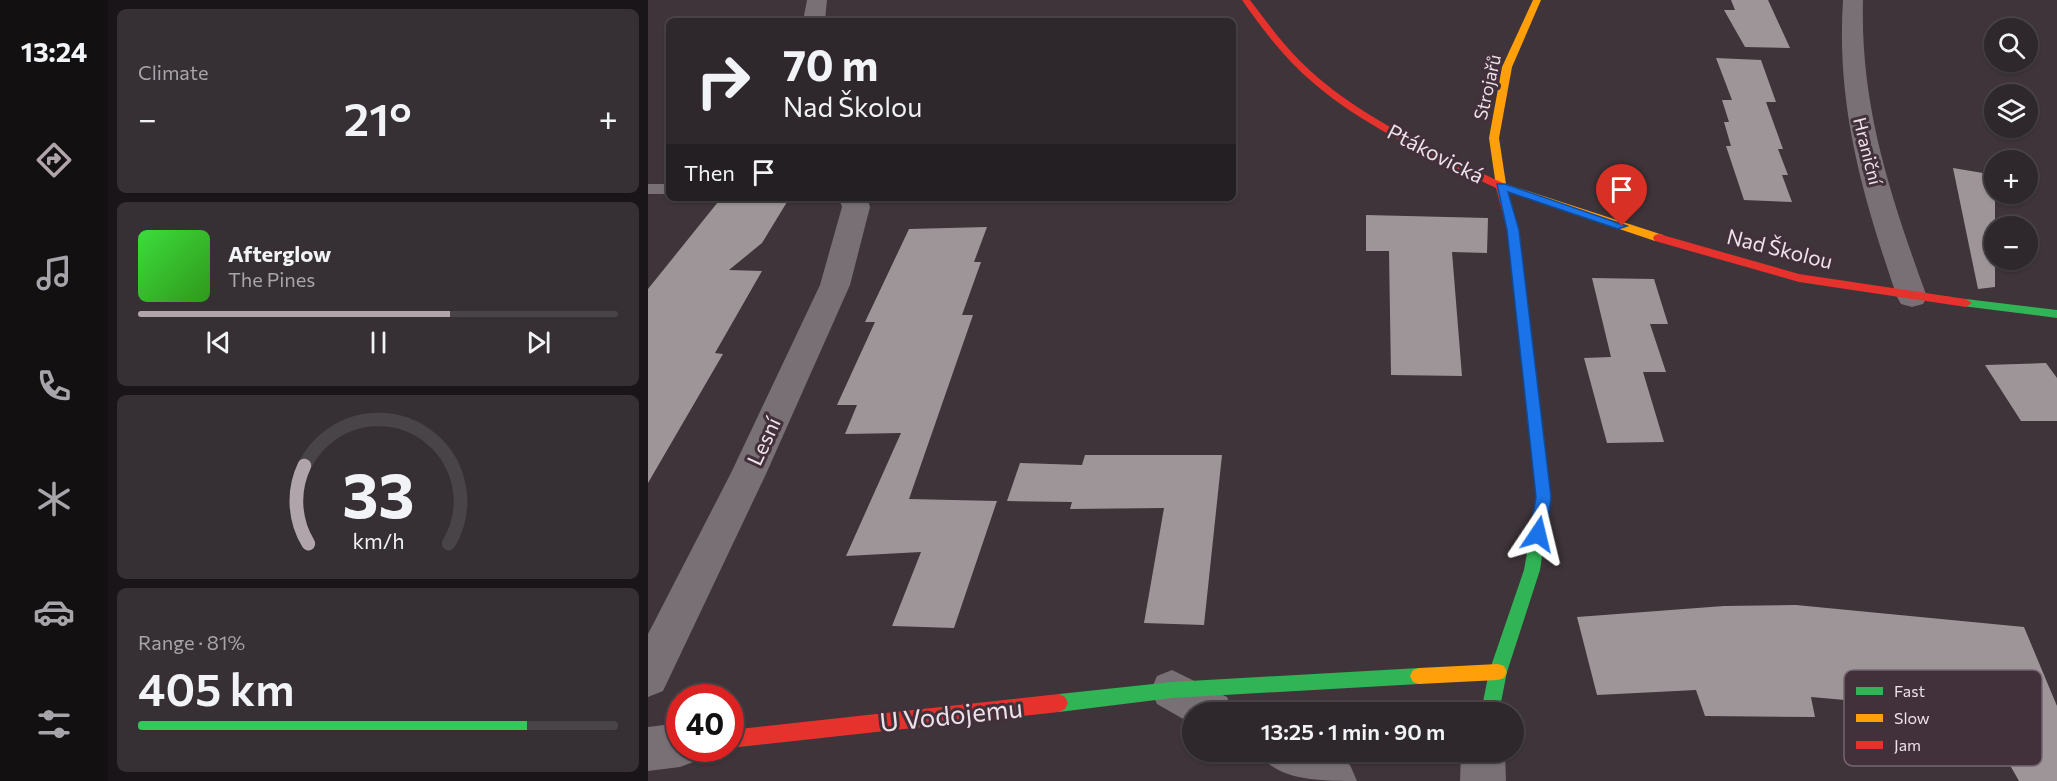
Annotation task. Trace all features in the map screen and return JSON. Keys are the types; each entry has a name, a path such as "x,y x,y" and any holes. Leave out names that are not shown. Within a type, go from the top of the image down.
{"street":[{"path":"814,18 817,0"},
{"name":"Ptákovická","path":"1246,0 1257,22 1310,78 1396,135 1501,186 1513,230 1544,497 1532,570 1498,672 1492,702"},
{"name":"Strojařů","path":"1501,186 1494,138 1507,67 1537,0"},
{"name":"Hraniční","path":"1853,0 1852,66 1861,136 1890,236 1912,297"},
{"name":"Nad Školou","path":"1501,186 1642,233 1798,278 1912,297 2057,314"},
{"name":"Lesní","path":"648,677 748,474 835,285 856,207 854,201"},
{"name":"U Vodojemu","path":"744,738 1172,690 1498,672"},
{"path":"1172,690 1194,702"},
{"path":"648,749 666,747"},
{"path":"1299,762 1334,781"},
{"path":"1483,762 1483,781"}],"lane":[{"path":"648,189 666,189"}],"building":[{"path":"1731,0 1768,0 1790,48 1745,47 1724,10 1735,10"},
{"path":"1716,58 1761,60 1776,102 1766,102 1783,149 1778,149 1788,175 1782,175 1792,202 1744,200 1726,146 1731,146 1724,122 1729,122 1722,100 1732,100"},
{"path":"1953,168 1984,173 1984,204 1995,204 1995,216 1984,216 1984,270 1995,270 1995,287 1978,289"},
{"path":"718,202 787,202 762,243 729,270 762,271 715,353 723,354 648,483 648,289"},
{"path":"1366,215 1488,218 1487,253 1452,252 1462,376 1391,375 1389,251 1366,251"},
{"path":"987,227 974,262 981,262 962,315 973,315 909,499 997,501 954,628 892,626 921,552 846,556 901,433 845,434 857,405 837,405 875,322 865,322 909,229"},
{"path":"1592,278 1654,279 1668,324 1650,324 1666,372 1643,372 1664,442 1607,443 1584,358 1611,357"},
{"path":"2046,363 2057,378 2057,421 2021,421 1985,365"},
{"path":"1085,455 1222,455 1204,625 1144,623 1164,508 1070,509 1072,502 1007,501 1020,463 1082,465"},
{"path":"1796,605 2024,627 2042,670 1844,670 1844,700 1811,697 1815,717 1705,716 1696,690 1597,695 1577,617 1724,606"},
{"path":"2042,670 2057,706 2057,781 2019,781 2010,766 2042,766"}],"traffic: fast":[{"path":"1966,303 2057,314"},
{"path":"1492,702 1498,672 1532,570 1544,497 1524,322"},
{"path":"1059,703 1172,690 1419,676"}],"traffic: slow":[{"path":"1537,0 1507,67 1494,138 1501,186 1659,238"},
{"path":"1419,676 1498,672"}],"traffic: jam":[{"path":"1246,0 1271,34 1298,64 1327,89 1392,132 1501,186 1513,230 1524,322"},
{"path":"1659,238 1799,278 1966,303"},
{"path":"744,737 1059,703"}],"route":[{"path":"1538,534 1544,497 1513,230 1501,186 1622,226"}]}
